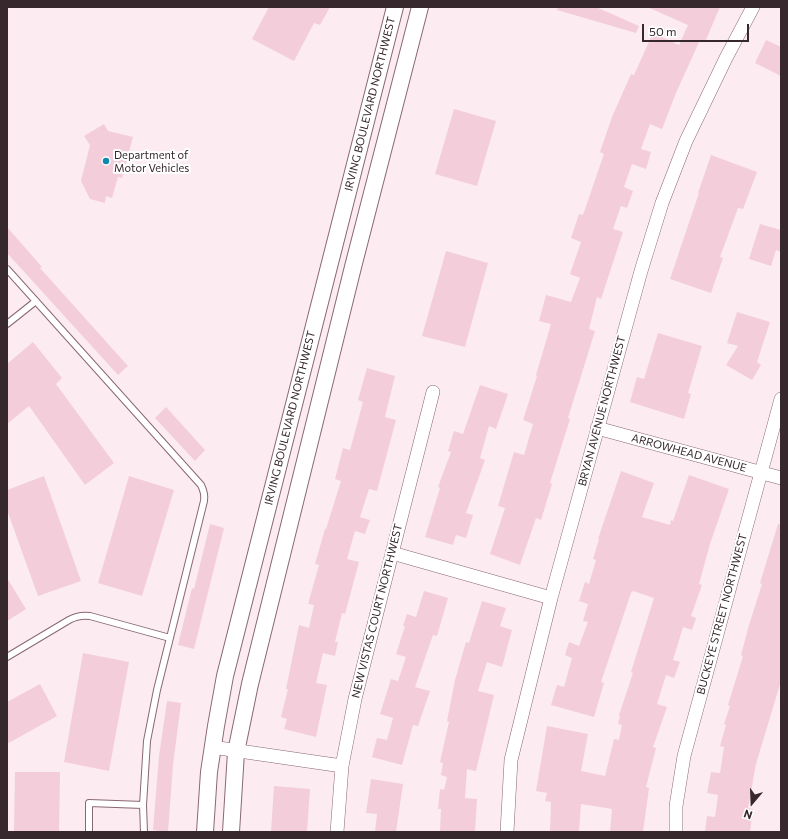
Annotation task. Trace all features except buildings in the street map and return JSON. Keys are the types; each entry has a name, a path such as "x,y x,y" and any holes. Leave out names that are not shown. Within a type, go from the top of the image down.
{"street":[{"name":"IRVING BOULEVARD NORTHWEST","path":"205,832 212,747 231,650 395,7"},
{"path":"231,832 236,752 265,618 420,7"},
{"name":"BRYAN AVENUE NORTHWEST","path":"507,832 511,760 551,598 641,271 662,203 686,141 726,58 753,7"},
{"name":"NEW VISTAS COURT NORTHWEST","path":"337,832 342,766 360,675 432,392"},
{"name":"BUCKEYE STREET NORTHWEST","path":"676,832 676,806 684,756 781,399"},
{"name":"ARROWHEAD AVENUE","path":"597,428 781,478"},
{"path":"392,553 551,598"},
{"path":"212,747 236,752 342,766"}],"lane":[{"path":"7,269 204,490 204,501 157,690 147,741 143,805 144,832"},
{"path":"7,324 36,301"},
{"path":"7,657 69,620 83,616 90,616 170,638"},
{"path":"89,832 89,803 143,805"}],"place":[{"name":"Department of Motor Vehicles","path":"106,161"}]}
